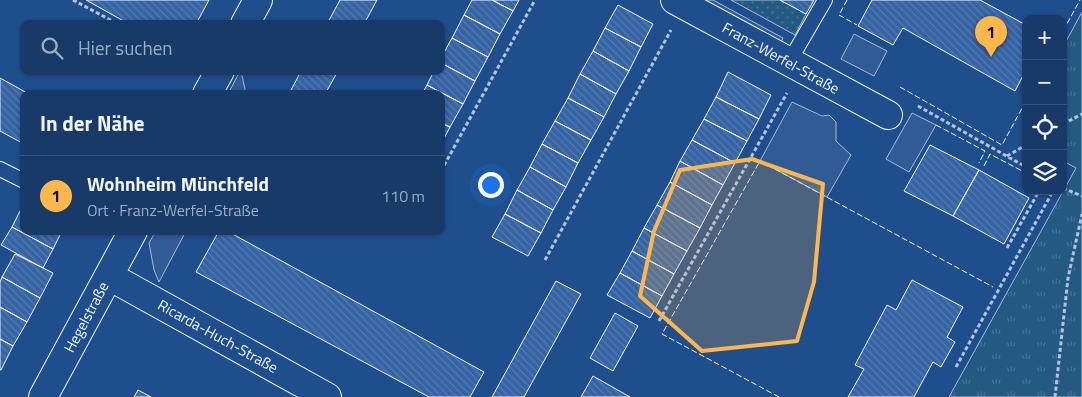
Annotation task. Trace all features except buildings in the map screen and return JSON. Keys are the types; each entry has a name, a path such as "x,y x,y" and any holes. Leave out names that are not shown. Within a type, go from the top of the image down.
{"street":[{"path":"247,20 258,0"},
{"name":"Franz-Werfel-Straße","path":"680,3 888,116"},
{"path":"209,90 218,75"},
{"name":"Hegelstraße","path":"43,397 109,276 125,235"},
{"name":"Ricarda-Huch-Straße","path":"109,276 326,397"}],"lane":[{"path":"795,65 825,0"},
{"path":"0,169 20,179"}],"path":[{"path":"72,0 110,20"},
{"path":"445,164 535,0"},
{"path":"545,260 680,3"},
{"path":"659,322 795,65"},
{"path":"918,106 1022,165"},
{"path":"1067,122 1082,114"},
{"path":"1007,156 1022,148"},
{"path":"1067,190 1082,196"},
{"path":"1007,248 1037,195"},
{"path":"956,367 1051,195"},
{"path":"1055,397 1068,278 1082,214"}],"highlighted area":[{"path":"752,159 823,184 814,282 797,341 702,351 640,296 654,231 680,170"}],"green space":[{"path":"731,0 780,0 806,14 795,35"},
{"path":"1082,12 1082,397 949,397 1061,195 1067,195 1067,184 1076,168 1067,163 1067,40"}],"shaded area":[{"path":"693,0 713,0 783,38 779,46"},
{"path":"854,34 887,51 874,76 841,59"},
{"path":"238,75 242,75 245,90 230,90"},
{"path":"792,102 822,116 829,115 836,122 836,141 851,155 827,197 760,161"},
{"path":"912,113 936,125 909,172 886,159"},
{"path":"154,235 184,235 159,282 154,270 149,243"}],"fence":[{"path":"847,0 839,15 857,25"},
{"path":"1067,24 1080,0"},
{"path":"900,87 1002,145 1024,105"},
{"path":"936,125 985,151 979,163"},
{"path":"984,166 990,154 1022,171"},
{"path":"779,397 662,334 760,161 993,287"}],"place":[{"name":"Wohnheim Münchfeld","path":"991,57"}]}
